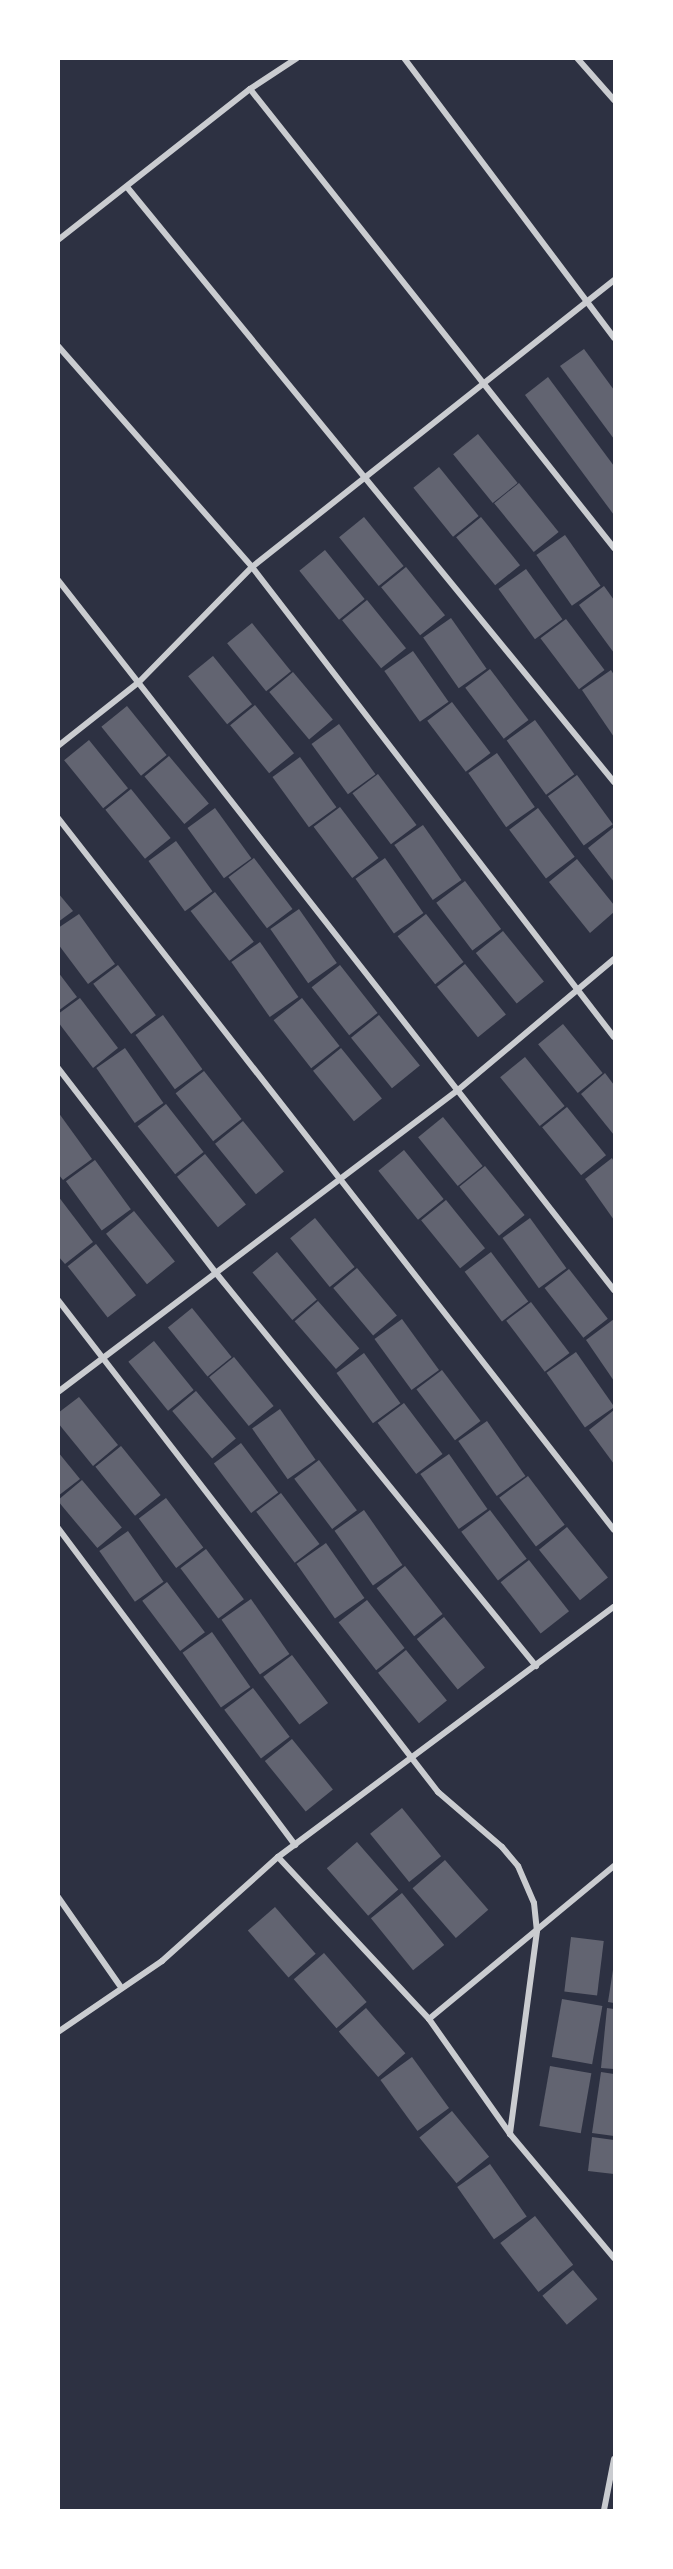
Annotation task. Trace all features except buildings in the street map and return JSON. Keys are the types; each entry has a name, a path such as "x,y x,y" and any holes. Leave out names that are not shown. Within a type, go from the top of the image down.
{"street":[{"path":"58,240 127,188 249,89 297,58"},
{"path":"404,58 615,338"},
{"path":"577,58 615,100"},
{"path":"249,89 486,382 615,548"},
{"path":"127,188 615,782"},
{"path":"58,746 139,682 252,567 615,280"},
{"path":"58,346 252,567 576,991 615,1037"},
{"path":"58,580 615,1290"},
{"path":"58,818 337,1179 615,1530"},
{"path":"58,1392 216,1274 337,1179 458,1090 615,959"},
{"path":"58,1068 216,1274 536,1666"},
{"path":"58,1300 413,1757 457,1811 502,1847 518,1866 534,1903 537,1931 510,2134"},
{"path":"58,1528 295,1845"},
{"path":"58,2032 120,1986 162,1961 278,1857 615,1607"},
{"path":"278,1857 429,2019 510,2134 615,2258"},
{"path":"429,2019 615,1866"},
{"path":"58,1897 120,1986"},
{"path":"604,2511 615,2458"}]}
